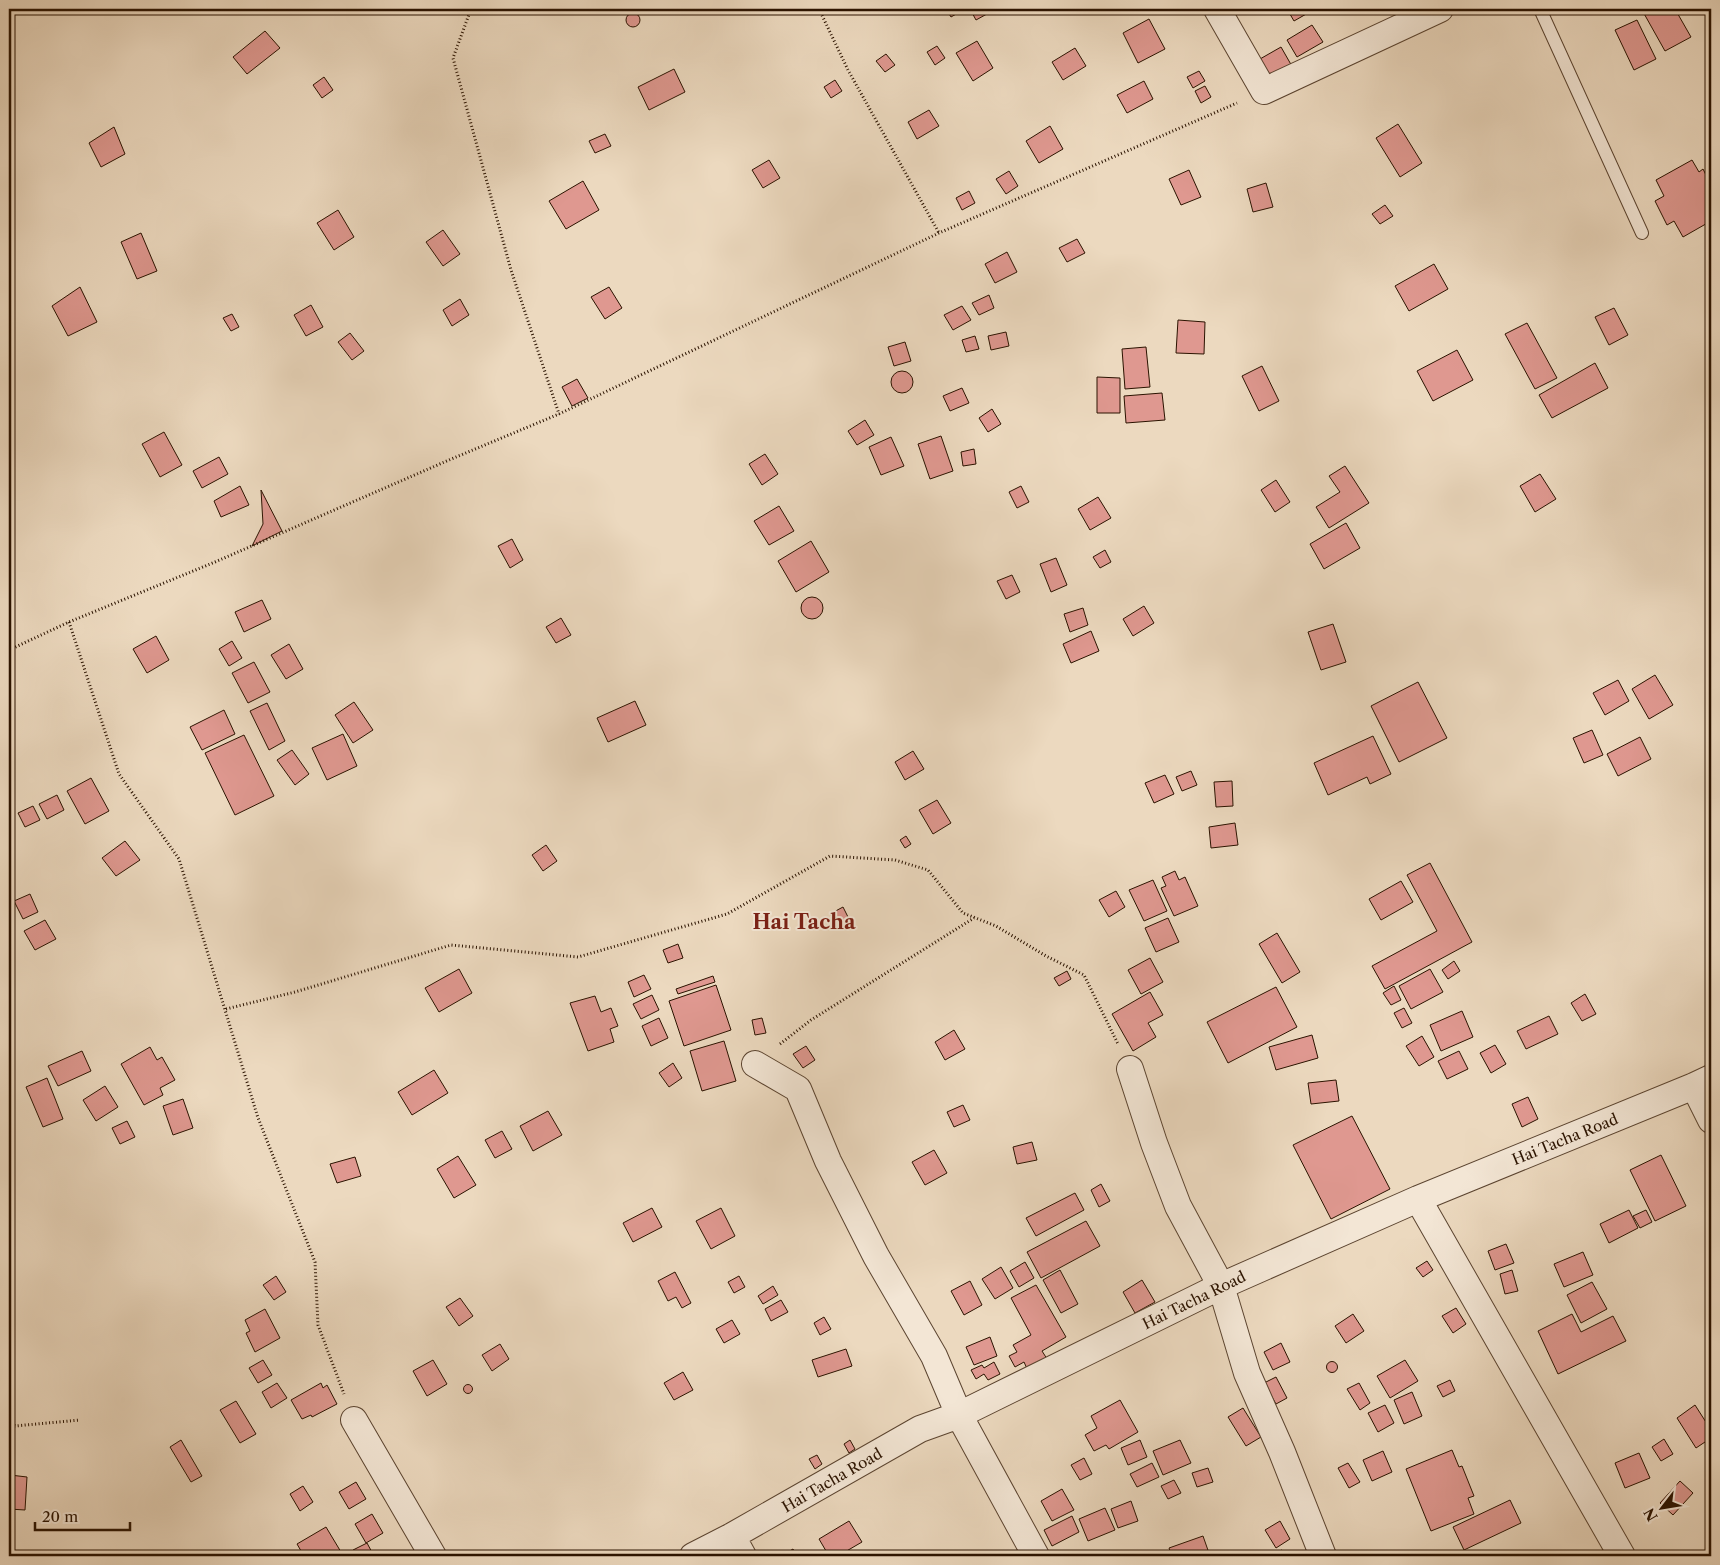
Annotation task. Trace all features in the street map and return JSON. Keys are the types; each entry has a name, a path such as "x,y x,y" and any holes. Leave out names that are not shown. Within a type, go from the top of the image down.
{"street":[{"path":"1217,9 1264,91 1440,9"},
{"path":"755,1064 798,1089 828,1161 876,1256 934,1356 959,1415 1036,1556"},
{"path":"1130,1069 1154,1143 1178,1206 1221,1286 1247,1373 1282,1452 1323,1556"},
{"path":"1703,1082 1711,1120"},
{"name":"Hai Tacha Road","path":"693,1556 738,1546 920,1429 959,1415 1221,1286 1418,1199 1703,1082"},
{"path":"1418,1199 1622,1556"},
{"path":"354,1420 433,1556"}],"lane":[{"path":"1540,9 1642,233"}],"path":[{"path":"471,9 453,58 510,270 559,414"},
{"path":"819,9 848,70 939,233"},
{"path":"9,650 69,622 215,562 448,460 559,414 939,233 1264,91"},
{"path":"69,622 119,774 179,859 258,1118 315,1262 318,1325 354,1420"},
{"path":"226,1009 295,992 451,945 578,957 727,914 830,856 895,860 928,870 963,913 996,926 1046,956 1084,975 1130,1069"},
{"path":"755,1064 811,1020 974,918"},
{"path":"9,1421 15,1426 80,1420"}],"building":[{"path":"946,9 965,9 951,17"},
{"path":"970,9 996,9 976,20"},
{"path":"1287,9 1315,9 1294,21"},
{"path":"1675,9 1691,37 1665,51 1642,10"},
{"path":"633,13 638,15 640,20 638,25 633,27 628,25 626,20 628,15"},
{"path":"1149,19 1165,49 1138,63 1123,33"},
{"path":"1637,20 1656,59 1634,70 1615,30"},
{"path":"1312,25 1323,42 1297,57 1287,40"},
{"path":"265,31 280,48 247,74 233,57"},
{"path":"977,41 993,68 973,81 956,53"},
{"path":"937,46 945,58 935,65 927,52"},
{"path":"1281,47 1293,68 1265,83 1253,63"},
{"path":"1075,48 1086,66 1063,80 1052,62"},
{"path":"886,54 895,65 885,72 876,61"},
{"path":"674,69 685,92 649,110 638,87"},
{"path":"1199,71 1205,81 1193,88 1187,77"},
{"path":"324,77 333,90 322,98 313,85"},
{"path":"835,80 842,91 831,98 824,87"},
{"path":"1144,81 1153,99 1127,113 1117,95"},
{"path":"1205,86 1211,97 1201,103 1195,91"},
{"path":"929,110 939,126 917,139 908,122"},
{"path":"1398,124 1422,163 1400,177 1376,138"},
{"path":"1050,126 1063,149 1039,163 1026,141"},
{"path":"114,127 125,154 101,167 89,143"},
{"path":"605,134 611,146 595,153 589,141"},
{"path":"769,160 780,178 763,188 752,170"},
{"path":"1692,160 1699,172 1703,169 1711,185 1711,205 1708,207 1711,221 1683,237 1674,221 1667,225 1655,201 1664,196 1656,180"},
{"path":"1189,170 1201,197 1181,205 1169,179"},
{"path":"1009,171 1018,186 1006,194 996,179"},
{"path":"583,181 599,210 566,229 549,201"},
{"path":"1266,183 1273,207 1253,212 1247,189"},
{"path":"969,191 975,203 962,210 956,198"},
{"path":"1385,205 1393,216 1380,224 1372,214"},
{"path":"338,210 354,237 334,250 317,223"},
{"path":"443,230 460,254 443,266 426,242"},
{"path":"141,233 157,271 137,279 121,242"},
{"path":"1077,239 1085,253 1067,262 1059,248"},
{"path":"1007,252 1017,272 995,283 985,264"},
{"path":"1434,264 1448,289 1409,311 1395,286"},
{"path":"80,287 97,322 68,336 52,306"},
{"path":"609,287 622,308 605,319 591,297"},
{"path":"989,295 994,308 979,315 972,303"},
{"path":"460,299 469,315 452,326 443,310"},
{"path":"311,305 323,327 306,336 294,315"},
{"path":"962,306 971,320 953,330 944,315"},
{"path":"1614,308 1628,335 1609,345 1595,317"},
{"path":"232,314 239,327 231,331 223,318"},
{"path":"1178,320 1205,322 1204,354 1176,353"},
{"path":"1527,323 1557,378 1535,389 1505,334"},
{"path":"1006,332 1009,346 991,350 988,336"},
{"path":"350,333 364,351 352,360 338,342"},
{"path":"975,336 979,349 966,352 962,340"},
{"path":"905,342 911,361 894,366 888,347"},
{"path":"1146,347 1150,387 1125,389 1122,349"},
{"path":"1457,350 1473,380 1433,401 1417,371"},
{"path":"1595,363 1608,388 1552,418 1539,395"},
{"path":"1262,366 1279,401 1259,411 1242,376"},
{"path":"902,371 910,374 913,382 910,390 902,393 894,390 891,382 894,374"},
{"path":"1097,377 1120,378 1120,413 1097,413"},
{"path":"577,379 588,398 572,406 562,387"},
{"path":"962,388 969,403 950,411 943,396"},
{"path":"1162,393 1165,420 1126,423 1124,396"},
{"path":"992,409 1001,424 988,432 979,418"},
{"path":"865,420 874,435 857,445 848,431"},
{"path":"164,432 182,465 160,477 142,444"},
{"path":"941,436 953,471 930,479 918,444"},
{"path":"891,437 904,466 881,475 869,447"},
{"path":"974,449 976,464 963,466 961,452"},
{"path":"765,454 778,474 762,485 749,464"},
{"path":"219,457 228,474 202,488 193,471"},
{"path":"1345,466 1369,503 1329,528 1316,507 1340,492 1329,476"},
{"path":"1540,474 1556,499 1535,512 1520,486"},
{"path":"1276,480 1290,502 1275,512 1261,490"},
{"path":"240,486 249,505 221,517 214,501"},
{"path":"1021,486 1029,502 1017,508 1009,492"},
{"path":"261,490 282,531 252,546 263,524"},
{"path":"1098,497 1111,518 1090,530 1078,509"},
{"path":"779,506 794,531 769,545 754,521"},
{"path":"1346,523 1360,548 1324,569 1310,544"},
{"path":"512,539 523,560 510,568 498,546"},
{"path":"811,541 829,572 796,592 778,561"},
{"path":"1105,550 1111,562 1100,568 1093,557"},
{"path":"1056,558 1067,585 1051,592 1040,564"},
{"path":"1012,575 1020,592 1006,599 997,581"},
{"path":"812,597 820,600 823,608 820,616 812,619 804,616 801,608 804,600"},
{"path":"262,600 271,619 244,632 235,612"},
{"path":"1144,606 1154,623 1133,636 1123,619"},
{"path":"1083,608 1088,625 1070,632 1064,614"},
{"path":"561,618 571,635 556,643 546,627"},
{"path":"1333,624 1346,662 1321,670 1308,632"},
{"path":"1091,631 1099,651 1071,663 1063,644"},
{"path":"156,636 169,660 147,673 133,649"},
{"path":"232,641 242,658 229,666 219,649"},
{"path":"289,644 303,669 286,679 271,655"},
{"path":"254,662 270,692 248,703 232,673"},
{"path":"1655,675 1673,705 1649,719 1632,689"},
{"path":"1618,680 1629,701 1605,715 1593,693"},
{"path":"1418,682 1447,738 1399,762 1371,706"},
{"path":"635,701 646,725 608,742 597,718"},
{"path":"354,702 373,730 353,743 335,715"},
{"path":"267,703 285,741 269,750 250,711"},
{"path":"224,710 235,734 202,750 190,727"},
{"path":"1592,730 1603,755 1584,763 1573,738"},
{"path":"343,734 357,766 327,780 312,748"},
{"path":"244,735 274,796 235,815 205,753"},
{"path":"1373,736 1391,774 1370,784 1367,777 1328,795 1314,763"},
{"path":"1640,737 1651,759 1618,776 1607,754"},
{"path":"292,750 309,774 295,785 277,760"},
{"path":"913,751 924,769 905,780 895,762"},
{"path":"1191,771 1197,785 1182,791 1176,777"},
{"path":"1165,775 1174,794 1154,803 1145,783"},
{"path":"91,778 109,811 85,824 67,791"},
{"path":"1232,781 1233,806 1216,807 1214,782"},
{"path":"57,795 64,810 47,819 39,804"},
{"path":"937,800 951,823 933,834 919,810"},
{"path":"33,806 40,820 25,827 18,813"},
{"path":"1235,823 1238,845 1211,848 1209,827"},
{"path":"906,836 911,844 905,848 900,840"},
{"path":"125,841 140,860 116,876 102,858"},
{"path":"546,845 557,861 543,871 532,855"},
{"path":"1430,863 1472,942 1385,989 1372,966 1437,931 1407,875"},
{"path":"1175,871 1179,880 1185,877 1198,906 1174,916 1161,888 1166,886 1162,877"},
{"path":"1153,880 1167,911 1144,921 1129,890"},
{"path":"1401,881 1413,902 1381,920 1369,899"},
{"path":"1116,891 1125,907 1109,917 1099,900"},
{"path":"30,894 38,912 23,919 14,901"},
{"path":"843,907 849,919 837,926 830,914"},
{"path":"1168,918 1179,942 1156,952 1145,928"},
{"path":"45,920 56,939 35,950 24,931"},
{"path":"1277,933 1300,972 1282,983 1259,944"},
{"path":"678,944 683,958 668,963 663,950"},
{"path":"1150,958 1163,982 1141,994 1128,970"},
{"path":"1454,961 1460,971 1448,979 1442,970"},
{"path":"459,969 472,993 439,1012 425,988"},
{"path":"1430,969 1443,992 1411,1009 1399,986"},
{"path":"1067,971 1071,979 1059,986 1054,978"},
{"path":"644,975 651,989 634,997 628,982"},
{"path":"713,976 715,982 678,994 676,989"},
{"path":"716,985 731,1030 684,1046 669,1001"},
{"path":"1394,986 1401,1000 1391,1005 1383,993"},
{"path":"1276,987 1297,1027 1228,1063 1207,1022"},
{"path":"1150,992 1163,1015 1148,1023 1156,1037 1133,1051 1112,1014"},
{"path":"1585,994 1596,1014 1582,1021 1571,1003"},
{"path":"652,995 659,1010 641,1019 633,1004"},
{"path":"595,996 601,1012 611,1008 618,1026 610,1029 614,1042 588,1051 570,1003"},
{"path":"1404,1008 1412,1023 1402,1028 1394,1013"},
{"path":"1462,1011 1473,1037 1441,1051 1430,1025"},
{"path":"1549,1016 1558,1034 1526,1049 1517,1031"},
{"path":"659,1018 668,1038 651,1046 642,1026"},
{"path":"762,1018 766,1033 755,1035 752,1020"},
{"path":"954,1030 965,1049 945,1060 935,1042"},
{"path":"1312,1035 1318,1058 1276,1070 1269,1047"},
{"path":"1422,1036 1434,1057 1419,1066 1406,1046"},
{"path":"724,1041 736,1081 702,1091 690,1051"},
{"path":"1495,1045 1506,1064 1491,1073 1480,1053"},
{"path":"806,1046 815,1060 803,1068 793,1054"},
{"path":"150,1047 157,1060 162,1057 175,1080 160,1088 163,1095 144,1105 121,1064"},
{"path":"82,1051 91,1071 58,1086 48,1066"},
{"path":"1459,1051 1468,1069 1447,1079 1438,1061"},
{"path":"673,1063 682,1078 669,1087 659,1073"},
{"path":"434,1070 448,1093 412,1115 398,1092"},
{"path":"47,1078 63,1119 43,1127 26,1087"},
{"path":"1336,1080 1339,1101 1311,1104 1308,1083"},
{"path":"105,1086 118,1107 96,1121 83,1100"},
{"path":"1528,1097 1538,1119 1522,1127 1512,1104"},
{"path":"183,1099 193,1128 173,1135 163,1106"},
{"path":"963,1105 970,1120 954,1127 947,1112"},
{"path":"548,1111 562,1135 533,1151 520,1126"},
{"path":"1352,1116 1390,1189 1331,1219 1293,1145"},
{"path":"127,1121 135,1137 120,1144 112,1128"},
{"path":"502,1131 512,1149 495,1158 485,1140"},
{"path":"1032,1142 1037,1160 1017,1164 1013,1147"},
{"path":"934,1150 947,1173 925,1185 912,1162"},
{"path":"1661,1155 1686,1206 1655,1221 1630,1170"},
{"path":"458,1156 476,1185 454,1198 437,1169"},
{"path":"355,1157 361,1176 337,1183 330,1164"},
{"path":"1101,1184 1110,1201 1099,1207 1091,1190"},
{"path":"1075,1193 1084,1210 1036,1236 1026,1218"},
{"path":"652,1208 662,1227 633,1242 623,1223"},
{"path":"721,1208 735,1236 711,1249 696,1221"},
{"path":"1629,1210 1638,1228 1609,1243 1600,1224"},
{"path":"1646,1210 1652,1222 1640,1228 1633,1216"},
{"path":"1086,1221 1100,1246 1041,1278 1027,1252"},
{"path":"1506,1244 1514,1263 1495,1270 1488,1251"},
{"path":"1583,1252 1593,1275 1564,1287 1554,1264"},
{"path":"1427,1261 1433,1270 1423,1277 1416,1268"},
{"path":"1025,1262 1034,1278 1019,1287 1010,1271"},
{"path":"1001,1267 1013,1288 995,1299 982,1279"},
{"path":"1060,1270 1078,1304 1061,1313 1043,1280"},
{"path":"1512,1270 1518,1291 1505,1294 1500,1274"},
{"path":"675,1272 691,1303 682,1308 676,1297 668,1301 658,1281"},
{"path":"276,1276 286,1292 274,1300 263,1285"},
{"path":"739,1276 745,1287 734,1293 728,1282"},
{"path":"1142,1280 1155,1302 1135,1313 1123,1292"},
{"path":"970,1281 982,1305 964,1315 951,1291"},
{"path":"1592,1282 1607,1309 1581,1323 1567,1295"},
{"path":"1036,1285 1066,1337 1042,1351 1049,1362 1029,1373 1024,1362 1015,1367 1009,1356 1017,1352 1013,1345 1031,1335 1011,1298"},
{"path":"773,1286 778,1295 763,1304 758,1296"},
{"path":"460,1298 473,1316 459,1326 446,1307"},
{"path":"781,1300 788,1312 771,1321 765,1309"},
{"path":"1456,1308 1466,1324 1453,1333 1442,1316"},
{"path":"265,1309 280,1338 255,1352 246,1333 250,1331 245,1320"},
{"path":"1353,1314 1364,1331 1346,1343 1335,1326"},
{"path":"1572,1314 1581,1332 1613,1316 1626,1341 1558,1374 1538,1331"},
{"path":"824,1317 831,1329 820,1335 814,1323"},
{"path":"732,1320 740,1334 724,1343 716,1329"},
{"path":"990,1337 997,1356 974,1365 966,1347"},
{"path":"1281,1343 1290,1362 1273,1370 1264,1352"},
{"path":"500,1344 509,1359 492,1371 482,1355"},
{"path":"846,1349 852,1366 818,1377 812,1360"},
{"path":"263,1360 272,1375 258,1383 249,1368"},
{"path":"433,1360 447,1384 427,1396 413,1371"},
{"path":"1405,1360 1418,1381 1390,1398 1377,1376"},
{"path":"1332,1361 1338,1367 1332,1373 1326,1367"},
{"path":"994,1362 1000,1374 988,1380 984,1374 976,1379 971,1370 982,1365 984,1368"},
{"path":"683,1372 693,1390 674,1400 664,1383"},
{"path":"1276,1377 1287,1398 1276,1404 1264,1383"},
{"path":"1450,1380 1455,1391 1443,1397 1437,1386"},
{"path":"277,1383 287,1398 271,1408 262,1392"},
{"path":"321,1383 323,1388 327,1385 337,1404 312,1417 311,1415 302,1419 291,1400"},
{"path":"1359,1383 1370,1403 1360,1410 1347,1389"},
{"path":"468,1384 473,1389 468,1394 463,1389"},
{"path":"1412,1392 1422,1416 1404,1424 1394,1400"},
{"path":"1120,1400 1138,1432 1109,1449 1106,1445 1094,1451 1085,1435 1097,1428 1091,1416"},
{"path":"236,1401 256,1434 240,1443 220,1410"},
{"path":"1385,1405 1394,1423 1378,1432 1368,1413"},
{"path":"1695,1405 1711,1430 1711,1438 1696,1448 1677,1418"},
{"path":"1243,1408 1261,1437 1246,1446 1228,1417"},
{"path":"1664,1439 1673,1454 1661,1461 1652,1447"},
{"path":"181,1440 202,1476 191,1482 170,1447"},
{"path":"850,1440 855,1449 849,1453 844,1444"},
{"path":"1140,1440 1147,1457 1128,1465 1121,1448"},
{"path":"1180,1440 1191,1463 1163,1475 1153,1451"},
{"path":"1452,1450 1459,1467 1462,1466 1474,1496 1468,1498 1474,1514 1431,1531 1406,1469"},
{"path":"1383,1451 1392,1472 1372,1481 1363,1460"},
{"path":"1639,1453 1650,1478 1625,1488 1615,1463"},
{"path":"817,1455 822,1464 815,1469 809,1459"},
{"path":"1084,1458 1092,1474 1080,1480 1071,1465"},
{"path":"1152,1463 1159,1477 1137,1487 1130,1474"},
{"path":"1348,1463 1360,1482 1349,1488 1338,1468"},
{"path":"1208,1468 1213,1482 1197,1487 1192,1473"},
{"path":"10,1475 27,1477 25,1510 9,1509"},
{"path":"1174,1480 1181,1493 1168,1499 1161,1486"},
{"path":"1680,1481 1693,1493 1673,1515 1660,1503"},
{"path":"356,1482 366,1499 349,1509 339,1492"},
{"path":"303,1486 313,1502 300,1511 290,1494"},
{"path":"1062,1489 1074,1510 1052,1521 1041,1501"},
{"path":"1510,1500 1521,1523 1464,1550 1453,1527"},
{"path":"1131,1501 1138,1521 1118,1528 1111,1509"},
{"path":"1105,1508 1115,1530 1088,1541 1079,1519"},
{"path":"372,1514 383,1533 366,1543 355,1524"},
{"path":"1072,1516 1079,1532 1052,1546 1044,1530"},
{"path":"849,1521 862,1542 838,1556 829,1556 819,1539"},
{"path":"1280,1521 1290,1539 1276,1548 1265,1530"},
{"path":"326,1527 341,1552 334,1556 304,1556 297,1544"},
{"path":"1203,1536 1210,1556 1172,1556 1169,1548"},
{"path":"367,1543 374,1556 356,1556 353,1550"},
{"path":"793,1549 797,1556 781,1556"},
{"path":"1282,1550 1284,1556 1268,1556 1268,1555"}],"district":[{"name":"Hai Tacha","path":"804,922"}]}
